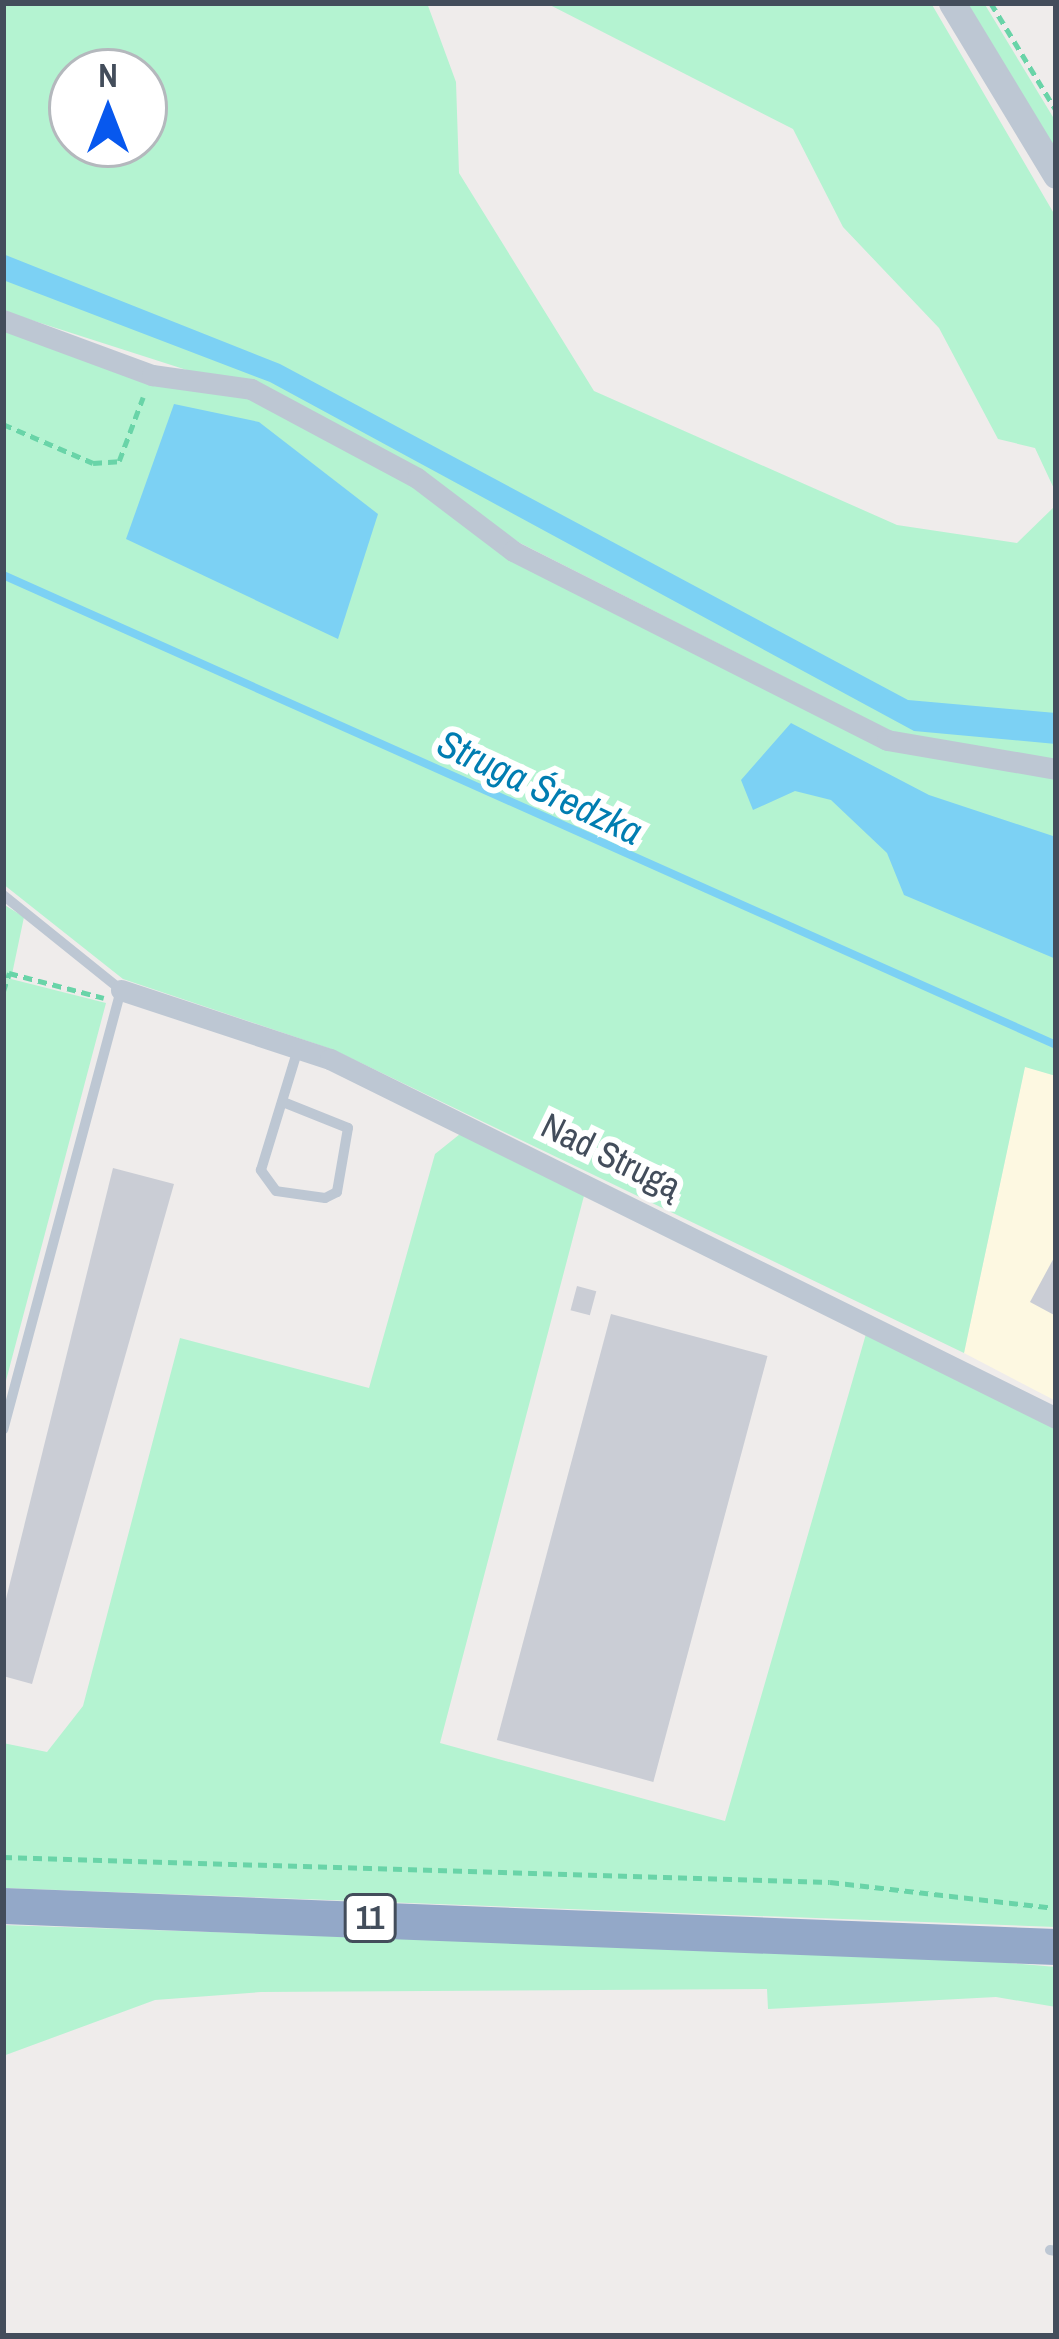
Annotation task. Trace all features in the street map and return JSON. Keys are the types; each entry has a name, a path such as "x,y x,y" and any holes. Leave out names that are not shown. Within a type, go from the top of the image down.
{"highway":[{"name":"11","path":"3,1906 1056,1947"}],"street":[{"path":"952,3 1056,175"},
{"path":"3,320 152,375 206,377 296,411 418,478 514,551 887,740 1056,769"},
{"name":"Nad Strugą","path":"120,996 298,1048 1056,1418"}],"lane":[{"path":"3,895 120,996 3,1429"},
{"path":"284,1102 349,1128 337,1192 325,1198 276,1191 261,1169 298,1048"}],"path":[{"path":"992,3 1056,110"},
{"path":"3,424 93,463 119,461 152,375"},
{"path":"3,992 9,973 120,996"},
{"path":"3,1857 806,1881 1056,1909"}],"shaded area":[{"path":"1025,1066 1056,1076 1056,1401 964,1353"}],"green space":[{"path":"3,3 427,3 456,82 459,173 594,391 897,525 1017,543 1056,505 1056,760 912,742 520,543 299,406 3,311"},
{"path":"546,3 931,3 1056,217 1056,493 1035,448 998,439 939,328 843,227 793,129"},
{"path":"964,3 984,3 1056,122 1056,155"},
{"path":"3,329 248,396 885,746 1056,776 1056,1076 1025,1067 964,1353 334,1050 123,979 3,884"},
{"path":"3,904 24,917 11,979 106,1003 3,1392"},
{"path":"460,1134 585,1192 440,1743 725,1821 868,1327 1056,1428 1056,1927 3,1888 3,1743 47,1752 83,1706 180,1338 369,1388 435,1154"},
{"path":"3,1925 932,1956 1056,1967 1056,2007 996,1997 768,2009 767,1989 261,1992 155,2000 3,2056"}],"water":[{"path":"3,254 280,364 908,700 1056,713 1056,744 914,731 270,382 3,280"},
{"path":"174,404 259,422 378,514 338,639 126,539"},
{"path":"791,723 929,795 1056,837 1056,959 904,895 887,853 831,800 795,791 753,810 741,780"}],"building":[{"path":"113,1168 174,1184 32,1684 3,1676 3,1611"},
{"path":"1056,1254 1056,1316 1030,1302"},
{"path":"577,1286 596,1291 590,1315 571,1310"},
{"path":"611,1314 767,1356 653,1782 497,1740"}],"waterway":[{"name":"Struga Średzka","path":"3,575 1056,1045"}]}
